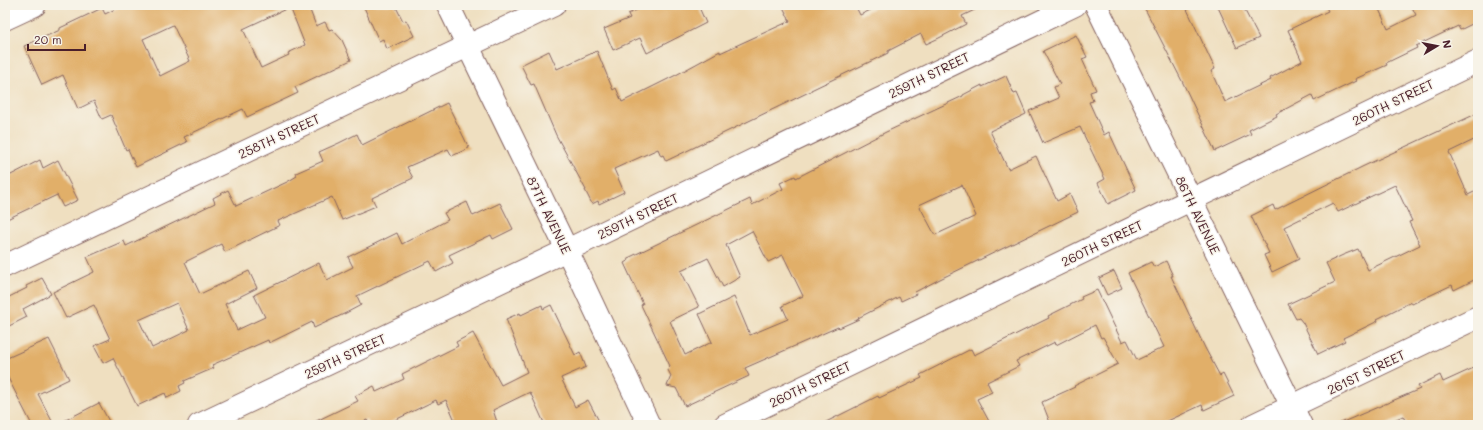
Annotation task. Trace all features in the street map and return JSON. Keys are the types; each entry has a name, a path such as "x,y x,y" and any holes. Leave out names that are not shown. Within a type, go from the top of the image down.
{"street":[{"path":"5,19 35,5"},
{"name":"87TH AVENUE","path":"448,5 567,250 649,425"},
{"name":"258TH STREET","path":"5,266 554,5"},
{"name":"259TH STREET","path":"199,425 567,250 1075,5"},
{"name":"86TH AVENUE","path":"1096,5 1190,200 1297,416"},
{"name":"260TH STREET","path":"726,425 1478,61"},
{"name":"261ST STREET","path":"1253,425 1297,416 1324,392 1478,317"}],"building":[{"path":"124,5 308,5 316,26 325,22 329,30 332,29 342,40 351,60 295,87 298,93 247,117 243,109 184,137 187,142 136,167 128,149 126,150 111,115 102,119 94,101 78,109 63,75 42,85 24,46 60,30 60,28 102,8 105,14","holes":["290,7 305,45 288,53 289,55 261,68 243,29","173,25 190,61 160,76 143,39"]},
{"path":"363,5 395,5 403,21 406,20 414,36 387,49 383,39 379,41"},
{"path":"648,5 698,5 706,23 647,53 640,38 613,50 604,29 630,18 628,14"},
{"path":"782,5 855,5 860,15 881,5 985,5 962,16 966,24 939,38 926,44 921,34 888,51 888,53 666,161 663,155 661,156 658,149 614,169 624,192 599,204 598,201 592,204 556,135 534,84 531,85 521,65 549,51 557,69 597,51 613,90 616,88 622,102 720,51 720,53 790,21"},
{"path":"1143,5 1185,5 1215,69 1211,71 1225,102 1271,80 1270,78 1302,61 1288,30 1328,11 1325,5 1377,5 1388,29 1416,15 1411,5 1478,5 1478,21 1460,30 1458,26 1416,46 1417,48 1386,63 1387,65 1355,79 1356,81 1314,101 1312,95 1276,114 1277,116 1249,130 1251,134 1215,151 1183,83"},
{"path":"1217,5 1242,5 1259,38 1237,48"},
{"path":"1076,35 1087,57 1082,59 1096,90 1090,92 1093,101 1089,102 1104,135 1109,132 1136,190 1108,204 1098,183 1105,179 1080,127 1043,143 1029,111 1059,98 1054,87 1060,84 1043,51"},
{"path":"1006,76 1014,94 1017,93 1026,114 990,131 1008,169 1036,156 1057,201 1070,194 1078,212 940,279 915,292 916,294 901,301 899,297 858,318 859,319 745,368 749,376 685,406 676,388 667,386 671,376 667,368 670,366 641,305 643,304 624,263 629,260 628,258 750,199 752,205 783,189 780,183 795,176 796,178 886,132 963,96 982,85 982,87","holes":["962,185 976,216 935,235 919,205","752,231 768,262 783,255 803,296 782,306 788,319 750,335 734,297 699,314 712,342 685,355 670,321 699,307 681,271 708,258 723,287 740,277 726,245"]},
{"path":"447,103 469,148 452,156 448,149 407,167 413,178 372,198 376,206 342,220 332,197 278,221 280,225 225,252 221,244 185,262 200,294 249,271 257,288 225,304 237,330 265,317 254,295 319,263 327,280 353,267 348,257 397,233 402,244 448,220 444,213 467,202 473,216 500,203 513,229 493,239 491,235 449,255 453,263 436,272 430,261 357,296 361,305 346,313 314,328 312,322 269,343 268,340 212,365 214,368 184,381 185,383 179,386 181,391 167,398 165,393 137,406 113,358 103,363 94,346 110,339 94,305 66,318 53,292 94,272 87,257 124,241 126,246 215,203 213,198 228,190 236,206 287,182 297,176 296,173 323,161 319,152 357,134 362,145","holes":["177,303 189,330 152,348 139,320"]},
{"path":"1478,113 1478,138 1449,152 1468,195 1478,190 1478,278 1454,290 1452,285 1412,304 1411,302 1377,319 1378,321 1343,338 1345,341 1318,354 1303,323 1299,318 1296,319 1288,304 1335,282 1326,263 1343,255 1358,249 1368,270 1420,245 1409,222 1412,221 1395,185 1338,212 1333,203 1284,227 1299,259 1272,272 1264,255 1269,253 1251,216 1273,205 1275,210 1364,166"},
{"path":"40,160 43,168 58,160 78,200 63,207 57,195 5,220 5,178"},
{"path":"1166,261 1173,276 1171,276 1205,348 1220,376 1223,374 1234,396 1204,410 1202,405 1159,425 1051,425 1042,402 1075,387 1074,386 1118,364 1103,337 1101,338 1095,325 1056,345 1055,342 1016,361 1019,366 987,382 992,392 977,399 991,425 820,425 878,396 879,398 922,378 920,375 971,349 974,355 1049,318 1048,316 1082,299 1081,297 1097,290 1122,342 1127,340 1137,360 1164,347 1128,273 1151,262 1154,267"},
{"path":"1114,271 1122,288 1107,295 1099,278"},
{"path":"42,278 51,294 23,309 27,317 5,328 5,299 27,288 26,286"},
{"path":"542,305 543,309 551,305 575,355 580,352 586,367 561,378 575,407 588,400 601,425 545,425 530,392 493,410 498,425 457,425 446,400 438,404 436,400 385,425 370,425 367,420 356,425 308,425 358,401 355,396 374,386 376,392 404,379 402,374 458,346 456,342 473,333 501,385 527,372 506,319 520,313 521,315"},
{"path":"49,339 69,379 38,394 54,425 32,425 5,372 5,359"},
{"path":"1478,366 1478,425 1407,425 1403,416 1383,425 1336,425 1420,389 1418,386 1440,375 1443,382"},
{"path":"99,403 111,425 56,425"}]}
